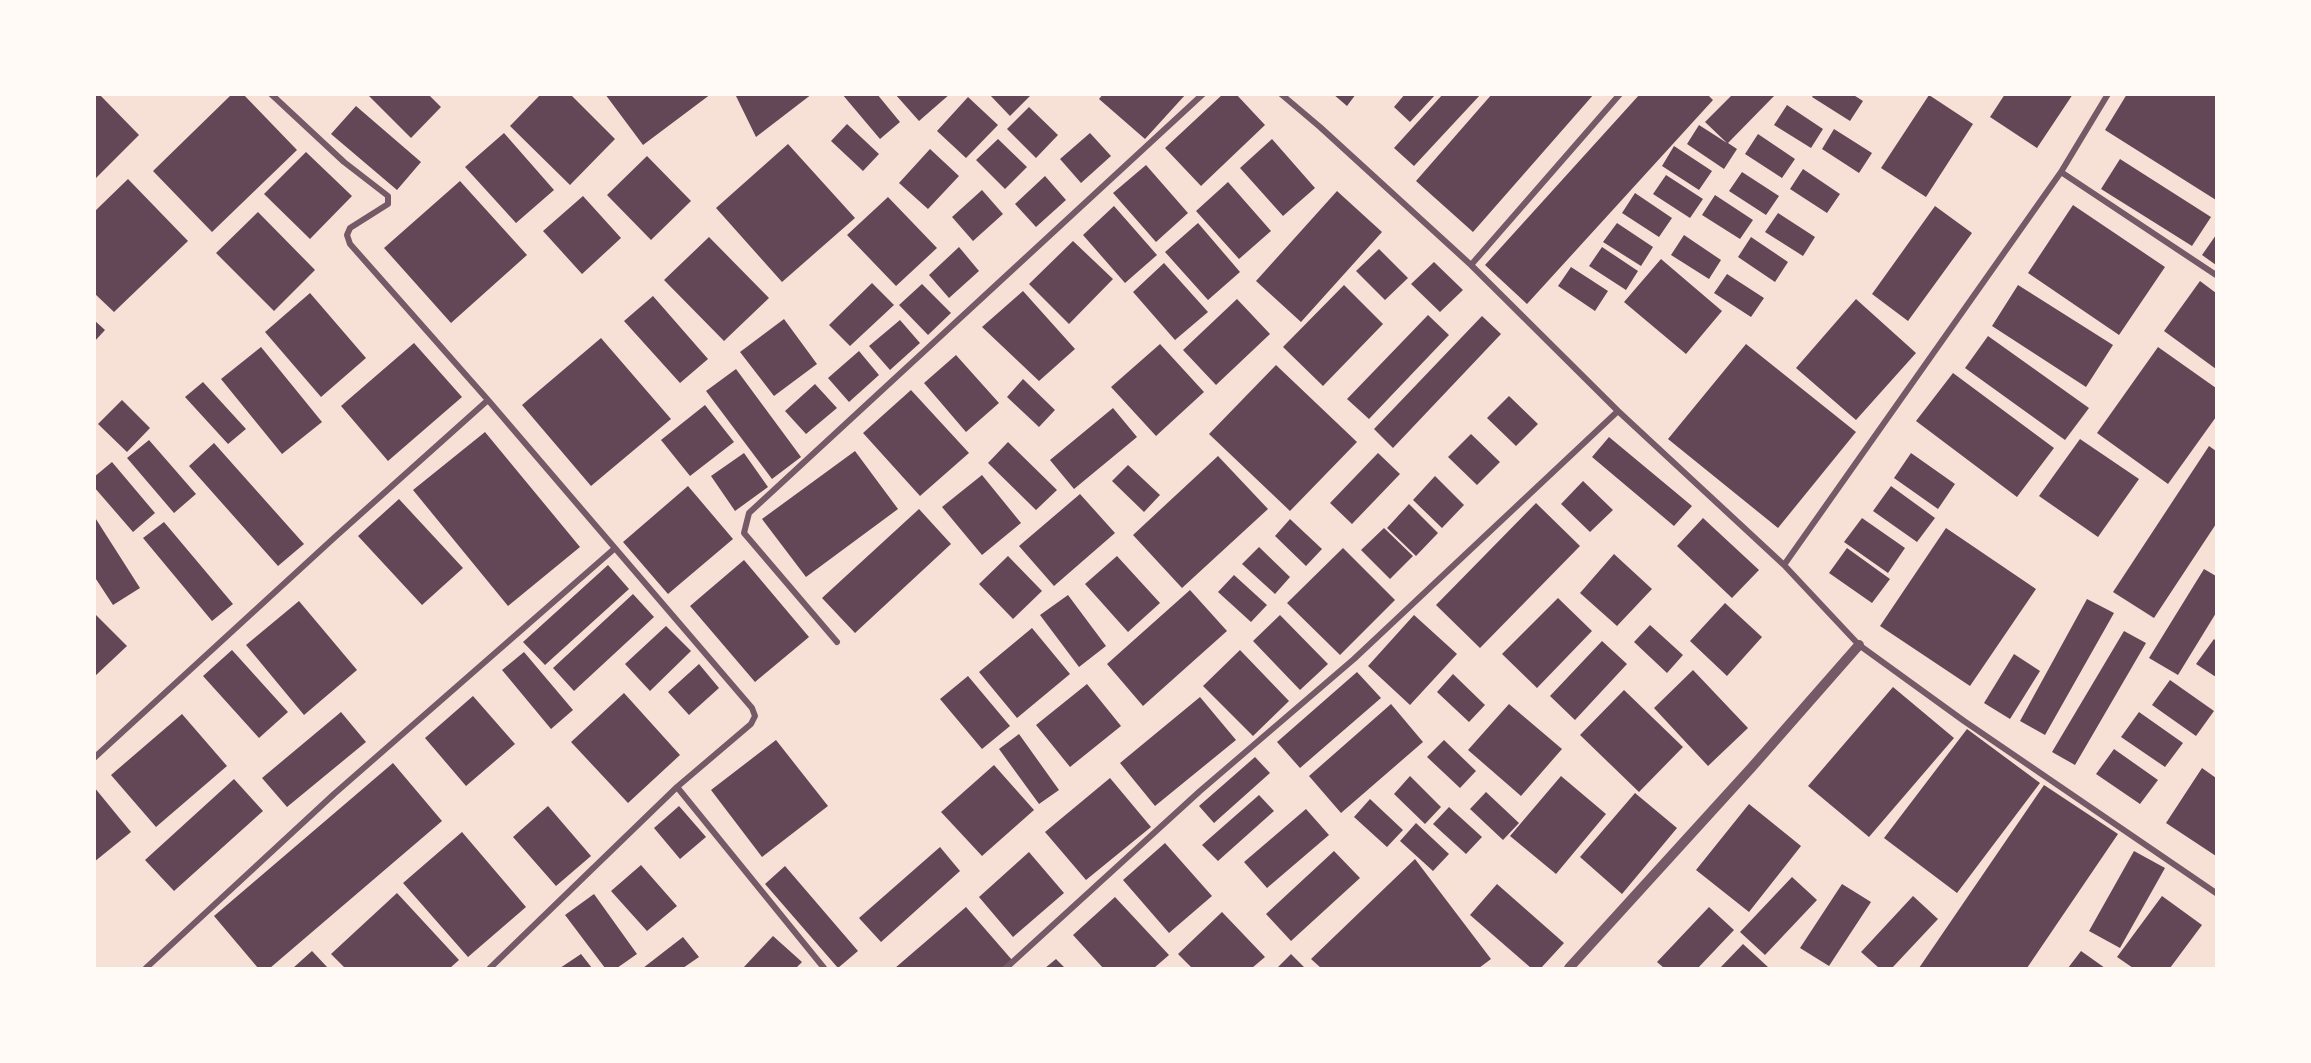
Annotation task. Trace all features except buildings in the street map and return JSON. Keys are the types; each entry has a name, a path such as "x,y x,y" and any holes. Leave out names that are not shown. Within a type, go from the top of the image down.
{"street":[{"path":"271,94 344,162 388,196 388,204 350,228 347,235 350,244 488,400 752,708 755,716 751,724 677,787 490,969"},
{"path":"837,642 744,533 749,513 1203,94"},
{"path":"1281,94 1471,266 1618,411 1784,565 1859,645 1964,721 2217,893"},
{"path":"1471,266 1620,94"},
{"path":"1784,565 2061,172 2109,94"},
{"path":"2061,172 2217,275"},
{"path":"94,758 488,400"},
{"path":"1006,969 1200,791 1354,658 1618,411"},
{"path":"146,969 334,794 614,549"},
{"path":"1569,969 1859,645"},
{"path":"677,787 824,969"}]}
